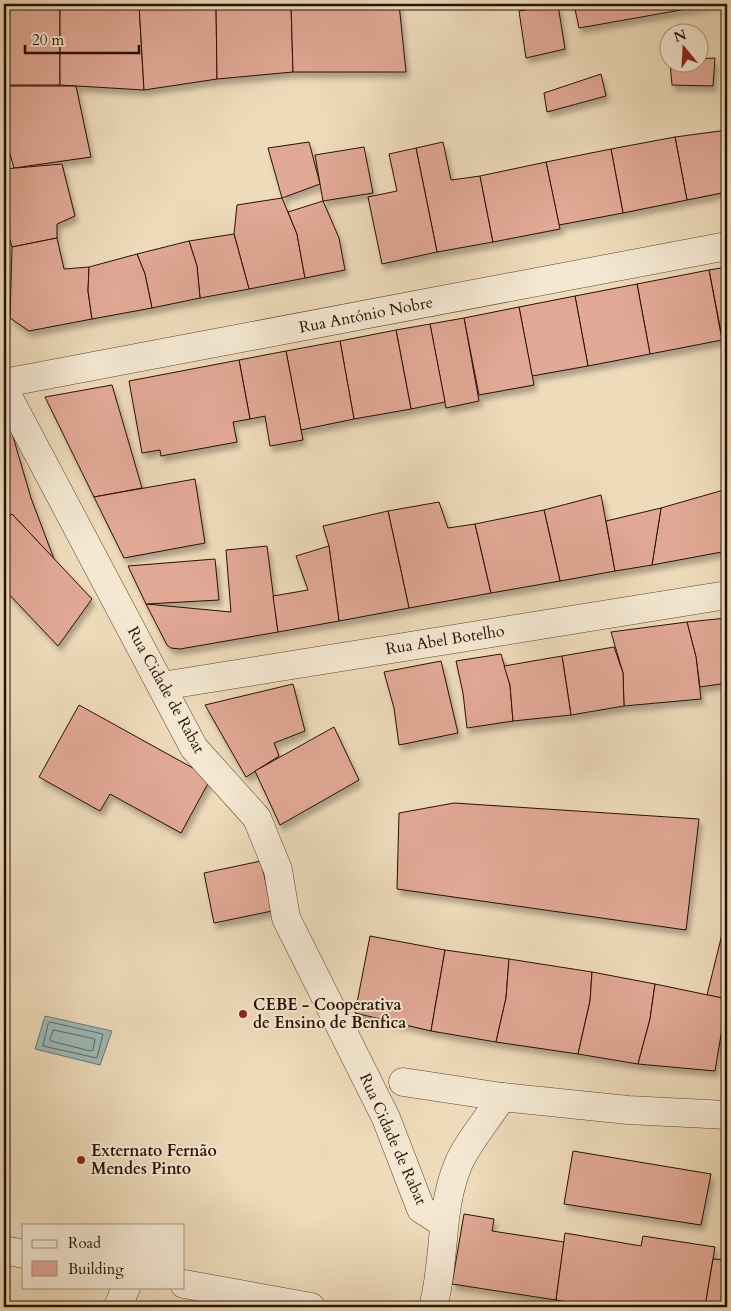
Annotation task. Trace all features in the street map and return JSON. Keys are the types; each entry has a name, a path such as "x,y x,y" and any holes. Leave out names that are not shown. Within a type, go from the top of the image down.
{"street":[{"name":"Rua António Nobre","path":"4,383 727,246"},
{"name":"Rua Cidade de Rabat","path":"4,389 194,748 257,818 278,870 286,918 386,1118 421,1209 444,1223"},
{"name":"Rua Abel Botelho","path":"162,686 727,595"},
{"name":"Rua Cidade de Rabat","path":"403,1082 502,1097 628,1110 727,1115"},
{"name":"Rua Cidade de Rabat","path":"436,1298 444,1223 458,1164 502,1097"},
{"path":"4,1250 22,1254"},
{"path":"185,1284 311,1307"},
{"path":"118,1307 126,1288"}],"water":[{"path":"45,1016 112,1031 100,1065 35,1049"}],"building":[{"path":"4,4 60,4 60,85 4,85"},
{"path":"60,4 139,4 144,90 60,85"},
{"path":"139,4 216,4 217,79 144,90"},
{"path":"216,4 291,4 293,72 217,79"},
{"path":"291,4 399,4 406,72 293,72"},
{"path":"574,4 680,4 681,10 579,28"},
{"path":"680,4 718,4 681,10"},
{"path":"558,5 565,49 526,58 519,11"},
{"path":"708,58 715,58 713,86 672,85 671,72 708,72"},
{"path":"601,74 606,96 547,112 544,93"},
{"path":"4,86 76,86 91,157 14,168 4,133"},
{"path":"727,130 727,192 687,200 675,137"},
{"path":"675,137 687,200 623,213 611,149"},
{"path":"309,142 320,184 282,198 268,148"},
{"path":"443,142 451,180 480,176 493,242 437,252 416,148"},
{"path":"364,147 373,193 323,201 315,155"},
{"path":"416,148 437,252 382,264 368,197 397,191 389,154"},
{"path":"611,149 623,213 559,225 546,162"},
{"path":"546,162 560,229 493,242 480,176"},
{"path":"62,164 75,216 57,224 57,238 12,247 4,219 4,169"},
{"path":"282,198 297,234 305,278 249,289 234,234 237,205"},
{"path":"323,201 339,238 345,270 305,278 297,234 288,212"},
{"path":"234,234 249,289 200,298 197,266 189,241"},
{"path":"57,238 64,269 89,267 88,291 92,319 29,331 10,318 12,247"},
{"path":"189,241 197,266 200,298 152,308 145,274 137,254"},
{"path":"137,254 145,274 152,308 92,319 88,291 89,267"},
{"path":"727,267 727,331 721,332 709,270"},
{"path":"709,270 722,340 650,354 637,284"},
{"path":"637,284 650,354 588,366 575,296"},
{"path":"575,296 588,366 532,376 519,307"},
{"path":"519,307 534,385 479,395 464,318"},
{"path":"464,318 479,401 446,408 430,324"},
{"path":"430,324 445,402 411,409 396,330"},
{"path":"396,330 411,409 354,419 340,341"},
{"path":"340,341 354,419 301,430 286,351"},
{"path":"286,351 303,440 270,446 265,416 250,419 239,360"},
{"path":"239,360 250,419 233,422 237,442 161,456 160,450 142,453 129,381"},
{"path":"112,385 142,488 94,497 45,397"},
{"path":"4,406 31,498 54,559 12,514 4,521"},
{"path":"195,479 205,543 124,558 94,497"},
{"path":"727,489 727,551 652,565 661,508"},
{"path":"601,495 615,571 560,581 544,510"},
{"path":"439,502 448,528 475,524 491,593 409,608 388,511"},
{"path":"661,508 652,565 615,571 606,521"},
{"path":"544,510 560,581 491,593 475,524"},
{"path":"388,511 409,608 339,621 329,546 323,526"},
{"path":"12,514 92,599 58,646 4,589 4,521"},
{"path":"267,546 278,632 180,649 171,648 167,645 146,604 231,612 226,550"},
{"path":"329,546 339,621 278,632 273,596 308,590 296,556"},
{"path":"215,559 219,600 146,604 128,566"},
{"path":"727,618 727,683 700,687 696,657 687,622"},
{"path":"687,622 696,657 701,699 624,706 623,673 611,632"},
{"path":"614,647 623,673 624,706 571,715 562,656"},
{"path":"501,654 510,685 513,721 467,728 463,693 456,661"},
{"path":"562,656 571,715 513,721 510,685 504,666"},
{"path":"441,661 458,733 399,745 394,708 384,672"},
{"path":"293,684 305,731 274,743 279,756 246,777 205,705"},
{"path":"79,705 211,778 181,833 110,794 100,811 39,777"},
{"path":"334,727 359,780 280,825 255,771"},
{"path":"454,803 699,819 686,930 397,889 399,813"},
{"path":"261,861 272,911 214,923 204,873"},
{"path":"727,918 727,999 707,995"},
{"path":"370,936 445,950 431,1031 355,1013"},
{"path":"445,950 509,959 506,998 496,1042 431,1031"},
{"path":"509,959 592,972 590,1001 578,1054 496,1042 506,998"},
{"path":"592,972 655,984 650,1019 638,1064 578,1054 590,1001"},
{"path":"655,984 727,999 715,1071 638,1064 650,1019"},
{"path":"573,1151 711,1174 701,1225 564,1204"},
{"path":"464,1214 494,1219 492,1231 564,1242 556,1300 452,1284"},
{"path":"565,1233 641,1246 643,1236 715,1247 705,1307 601,1307 556,1300"},
{"path":"713,1259 727,1260 727,1307 705,1307"}],"place":[{"name":"CEBE - Cooperativa de Ensino de Benfica","path":"243,1014"},
{"name":"Externato Fernão Mendes Pinto","path":"81,1160"}]}
